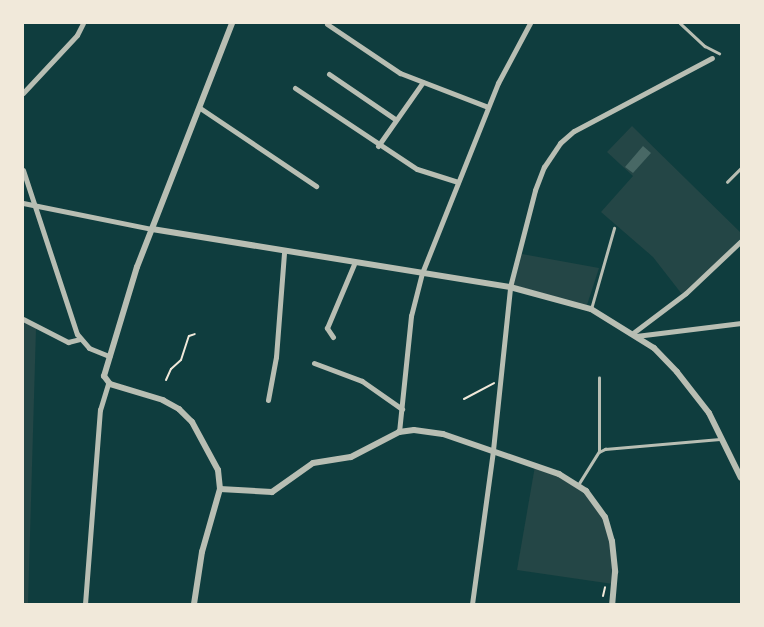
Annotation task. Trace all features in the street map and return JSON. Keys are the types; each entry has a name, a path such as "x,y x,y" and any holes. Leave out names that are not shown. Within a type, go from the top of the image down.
{"street":[{"path":"23,93 77,35 83,23"},
{"path":"194,604 202,552 220,489 216,465 186,415 163,400 108,383 104,376 129,290 232,23"},
{"path":"400,432 411,316 422,273 488,107 530,23"},
{"path":"327,24 400,73 488,107"},
{"path":"472,604 493,450 510,287 535,190 555,149 574,131 712,58"},
{"path":"329,75 395,120"},
{"path":"378,146 423,82"},
{"path":"295,88 378,146 417,169 458,182"},
{"path":"200,108 316,186"},
{"path":"23,170 80,340 89,348 109,356"},
{"path":"23,203 284,253 510,287 591,309 654,348 694,392 741,478"},
{"path":"635,334 686,293 741,241"},
{"path":"268,400 276,357 284,253"},
{"path":"333,337 327,328 354,264"},
{"path":"23,319 68,342 80,340"},
{"path":"635,334 741,323"},
{"path":"314,363 362,381 402,409"},
{"path":"85,604 100,410 108,383"},
{"path":"220,489 272,492 313,463 351,457 400,432 432,431 559,474 578,485 600,508 609,528 615,556 613,604"}],"lane":[{"path":"680,23 705,46 719,53"},
{"path":"727,182 741,168"},
{"path":"591,309 614,228"},
{"path":"599,378 599,452"},
{"path":"578,485 599,452 605,449 722,439"}],"path":[{"path":"166,380 171,369 181,359 189,336 195,334"},
{"path":"464,399 501,380"},
{"path":"603,596 605,587"}],"shaded area":[{"path":"632,126 741,233 741,238 686,293 681,293 653,257 601,212 633,176 607,152"},
{"path":"522,254 599,268 587,305 513,285"},
{"path":"23,321 36,328 28,604 23,604"},
{"path":"535,466 582,484 596,500 615,543 613,584 517,570"}],"building":[{"path":"643,146 651,153 633,173 625,167"}]}
